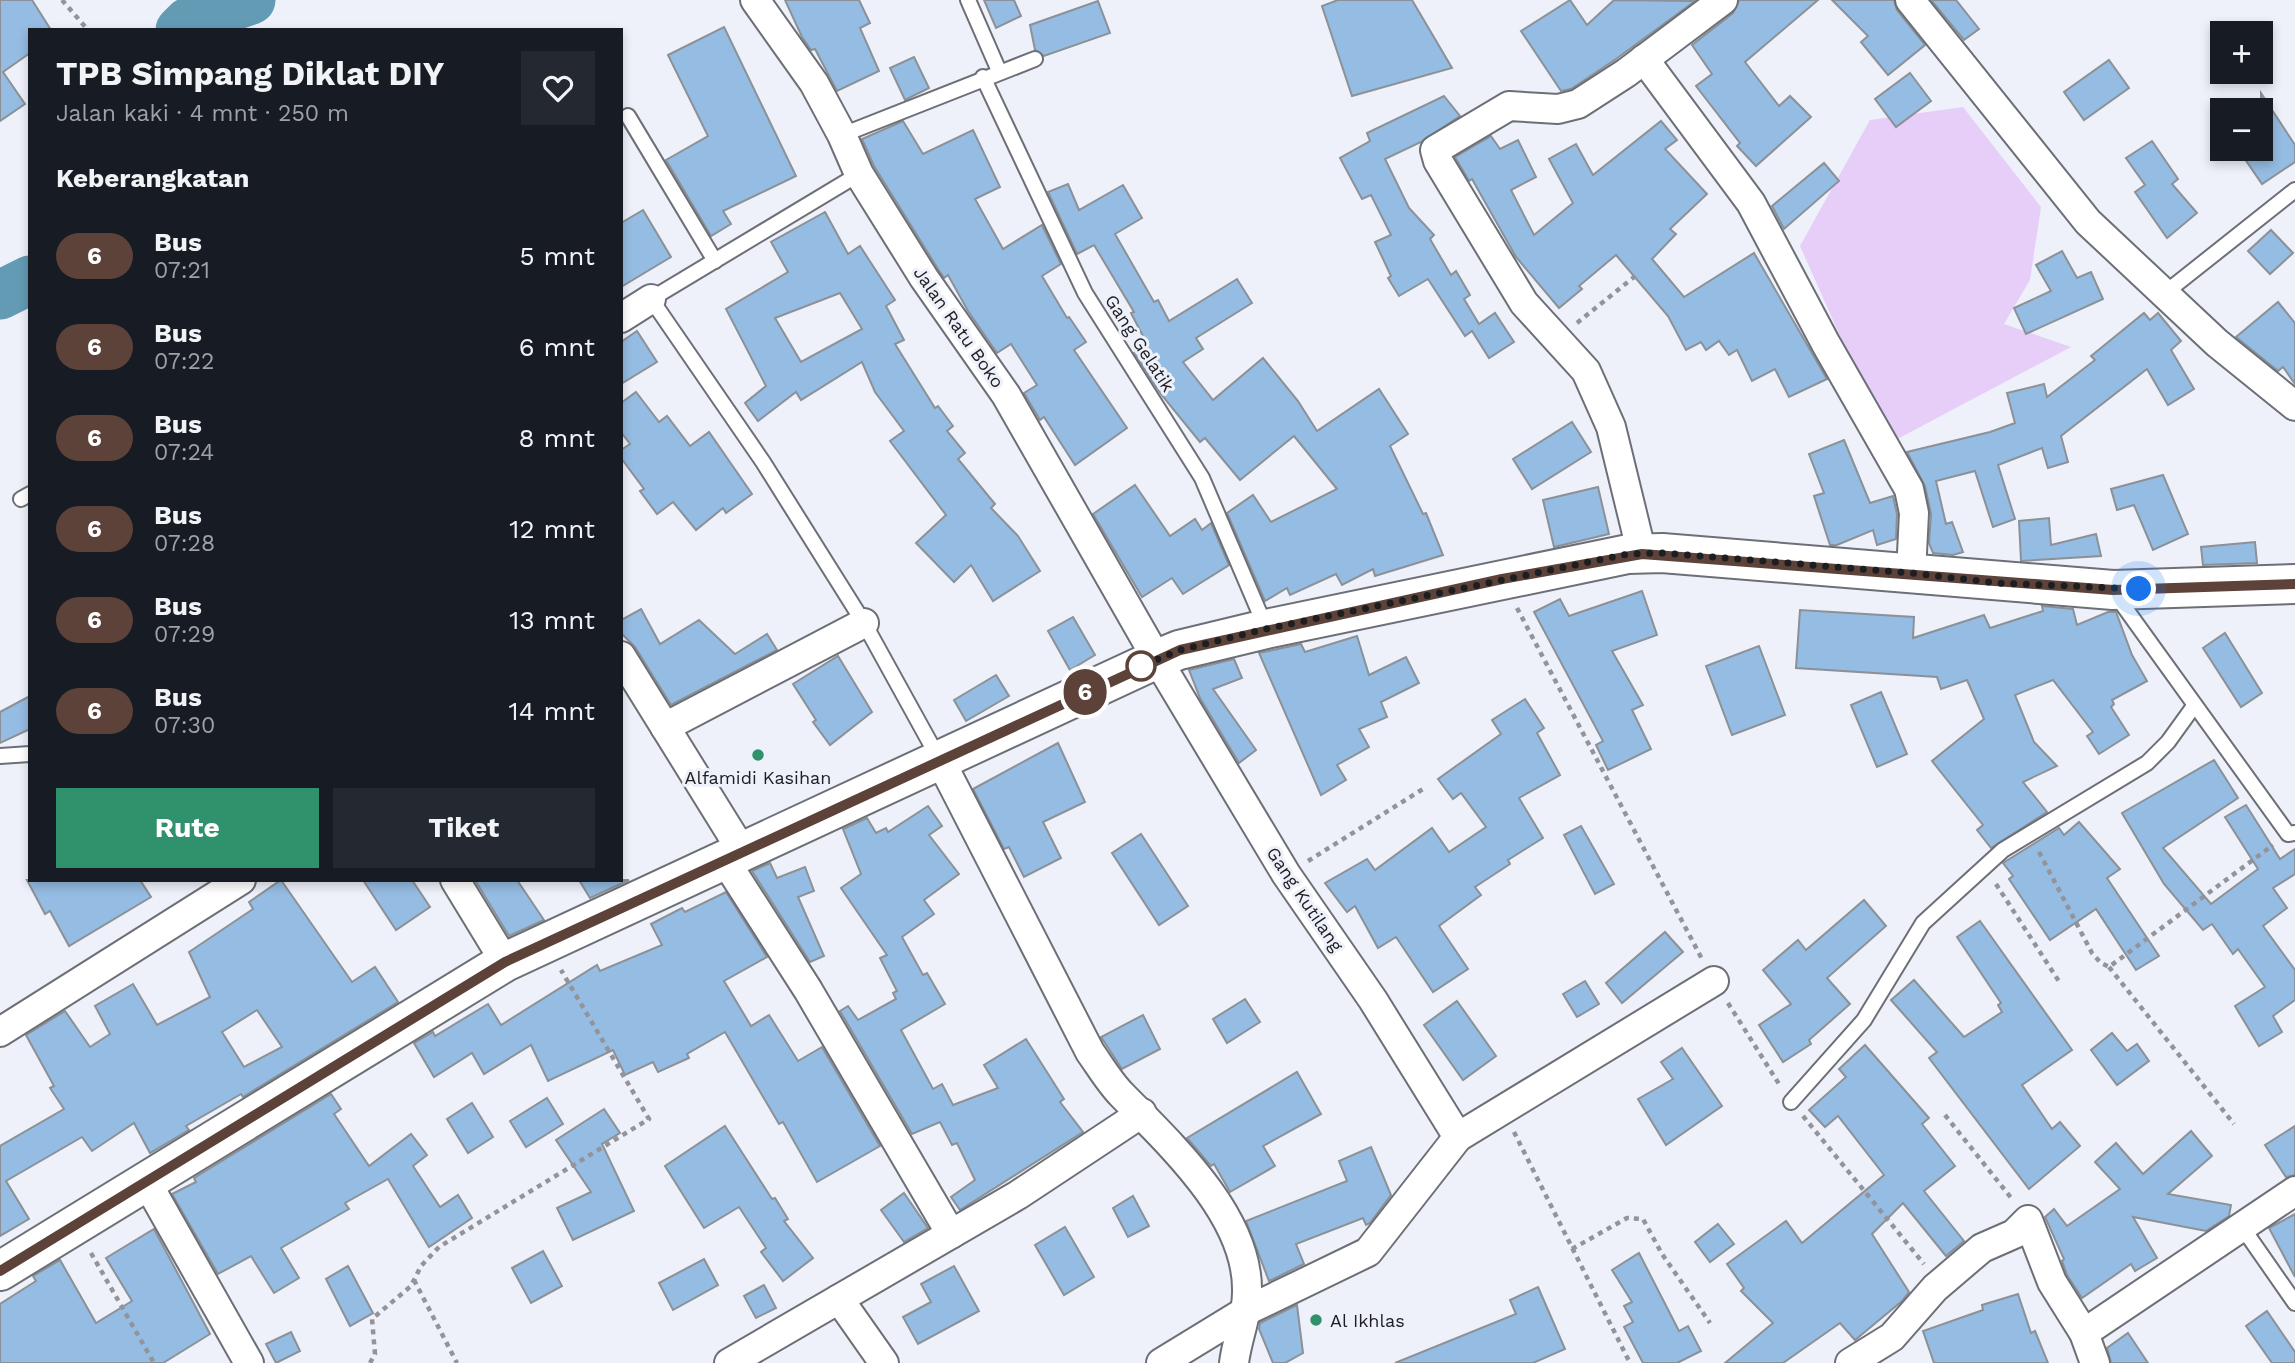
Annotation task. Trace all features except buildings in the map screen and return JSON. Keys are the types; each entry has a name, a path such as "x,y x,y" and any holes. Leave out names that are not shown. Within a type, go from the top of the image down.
{"main road":[{"path":"0,1271 505,962 1180,650 1502,579 1642,554 2113,590 2295,584"}],"street":[{"name":"Jalan Ratu Boko","path":"755,0 814,83 859,174 923,278 1006,395 1157,659"},
{"path":"1642,554 1611,427 1586,371 1524,303 1438,161 1435,150 1509,106 1558,108 1578,104 1723,0"},
{"path":"1910,0 2088,222 2217,343 2295,406"},
{"path":"1644,59 1751,203 1909,489 1914,513 1911,573"},
{"path":"623,317 651,299"},
{"path":"664,727 864,623"},
{"path":"623,659 664,727 808,990 951,1234"},
{"name":"Gang Kutilang","path":"1157,659 1286,874 1373,1000 1458,1137"},
{"path":"940,760 1090,1052 1121,1094 1142,1113 1219,1204 1239,1245 1248,1287 1246,1311 1234,1363"},
{"path":"0,1032 238,882"},
{"path":"456,882 505,962"},
{"path":"1161,1363 1246,1311 1368,1252 1458,1137 1714,981"},
{"path":"729,1363 1018,1195 1142,1113"},
{"path":"146,1181 249,1363"},
{"path":"2084,1333 2295,1191"},
{"path":"1850,1363 1892,1337 1940,1284 1982,1248 2014,1234 2028,1220 2052,1282 2084,1333 2095,1363"},
{"path":"839,1299 884,1363"}],"lane":[{"path":"968,0 999,71"},
{"path":"842,135 983,77 1035,59"},
{"name":"Gang Gelatik","path":"983,77 1085,293 1202,478 1266,629"},
{"path":"628,116 715,261"},
{"path":"859,174 651,299 763,462 864,623 940,760"},
{"path":"2165,293 2295,190"},
{"path":"2113,590 2194,706 2291,834"},
{"path":"1791,1102 1864,1020 1923,923 1985,866 2028,832 2147,763 2168,742 2194,706"},
{"path":"0,756 28,754"},
{"path":"2242,1227 2295,1303"}],"path":[{"path":"62,0 86,28"},
{"path":"1558,339 1639,273"},
{"path":"1502,579 1714,981 1791,1102 1940,1284"},
{"path":"1286,874 1423,789"},
{"path":"2028,832 2092,953 2101,964 2109,967 2234,1124"},
{"path":"2109,967 2291,834"},
{"path":"1985,866 2060,983"},
{"path":"370,1363 375,1354 372,1319 414,1279 421,1266 439,1247 649,1119 544,942"},
{"path":"1503,1108 1630,1363"},
{"path":"1945,1115 2028,1220"},
{"path":"1572,1248 1627,1218 1643,1219 1662,1254 1710,1323"},
{"path":"75,1224 154,1363"},
{"path":"414,1279 457,1363"}],"shaded area":[{"path":"1963,107 2041,207 2030,280 2004,324 2071,347 1888,444 1800,246 1870,120"}],"waterway":[{"path":"182,28 188,22 251,0"},
{"path":"0,295 28,281"}],"bus line":[{"name":"6","path":"0,1271 505,962 1180,650 1266,629 1628,554 1690,555 1911,573 1997,583 2113,590 2295,584"}],"place":[{"name":"Alfamidi Kasihan","path":"758,755"},
{"name":"Al Ikhlas","path":"1316,1320"}],"route":[{"path":"1141,666 1132,670 1180,650 1266,629 1628,554 1662,553 1911,573 1997,583 2139,589"}]}
